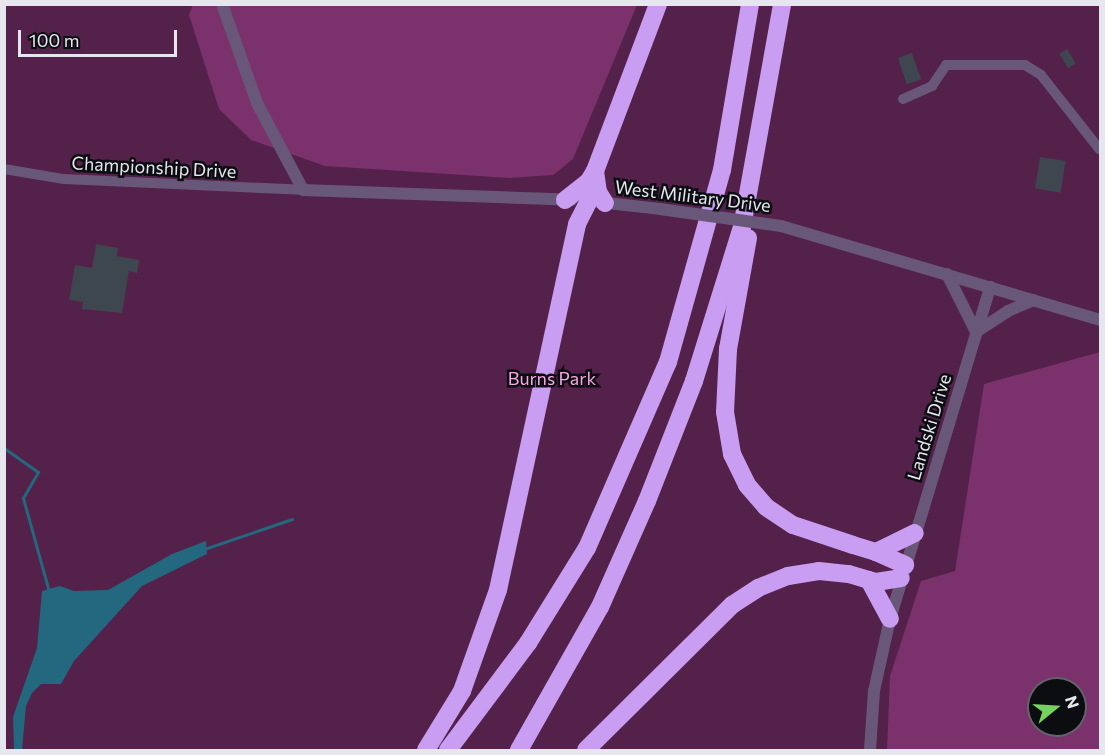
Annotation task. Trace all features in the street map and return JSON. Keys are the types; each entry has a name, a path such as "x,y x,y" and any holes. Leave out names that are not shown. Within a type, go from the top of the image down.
{"highway":[{"path":"575,232 560,200 589,181 595,171 658,4"},
{"path":"448,750 528,643 587,548 668,363 722,170 750,4"},
{"path":"519,750 579,647 647,501 694,381 742,227 782,4"},
{"path":"426,750 469,674 498,590 575,232 596,202 598,192 595,171"},
{"path":"742,227 749,240 728,349 725,412 738,469 755,496 784,520 808,532 876,552 903,572"},
{"path":"876,552 915,533"},
{"path":"586,750 745,595 800,573 835,571 869,580 903,572"},
{"path":"869,580 890,619"}],"street":[{"path":"222,4 257,103 303,190"},
{"path":"903,99 932,86 946,65 1025,65 1041,75 1101,150"},
{"name":"Championship Drive","path":"4,168 64,179 303,190"},
{"name":"West Military Drive","path":"303,190 596,202 781,226 1101,320"},
{"path":"947,274 976,332 1008,311 1034,300"},
{"name":"Landski Drive","path":"870,750 874,691 890,619 990,287"}],"green space":[{"name":"Burns Park","path":"4,5 1100,5 1100,750 5,750"}],"shaded area":[{"path":"193,4 637,5 573,159 553,175 509,178 325,166 251,140 219,109 189,15"},
{"path":"1100,352 1100,750 887,750 890,676 921,581 955,571 984,384"}],"water":[{"path":"206,541 207,554 142,586 74,661 61,684 41,684 32,693 26,706 22,750 14,750 13,717 37,648 42,591 60,586 74,591 108,590 172,554"}],"building":[{"path":"1067,49 1076,64 1068,68 1059,54"},
{"path":"912,53 921,79 907,84 898,58"},
{"path":"1040,157 1066,161 1061,193 1035,189"},
{"path":"96,244 118,248 117,256 139,260 137,273 129,271 122,313 82,309 83,302 69,300 75,265 92,268"}],"waterway":[{"path":"4,448 38,472 23,498 49,592"},
{"path":"204,549 292,519"}]}
